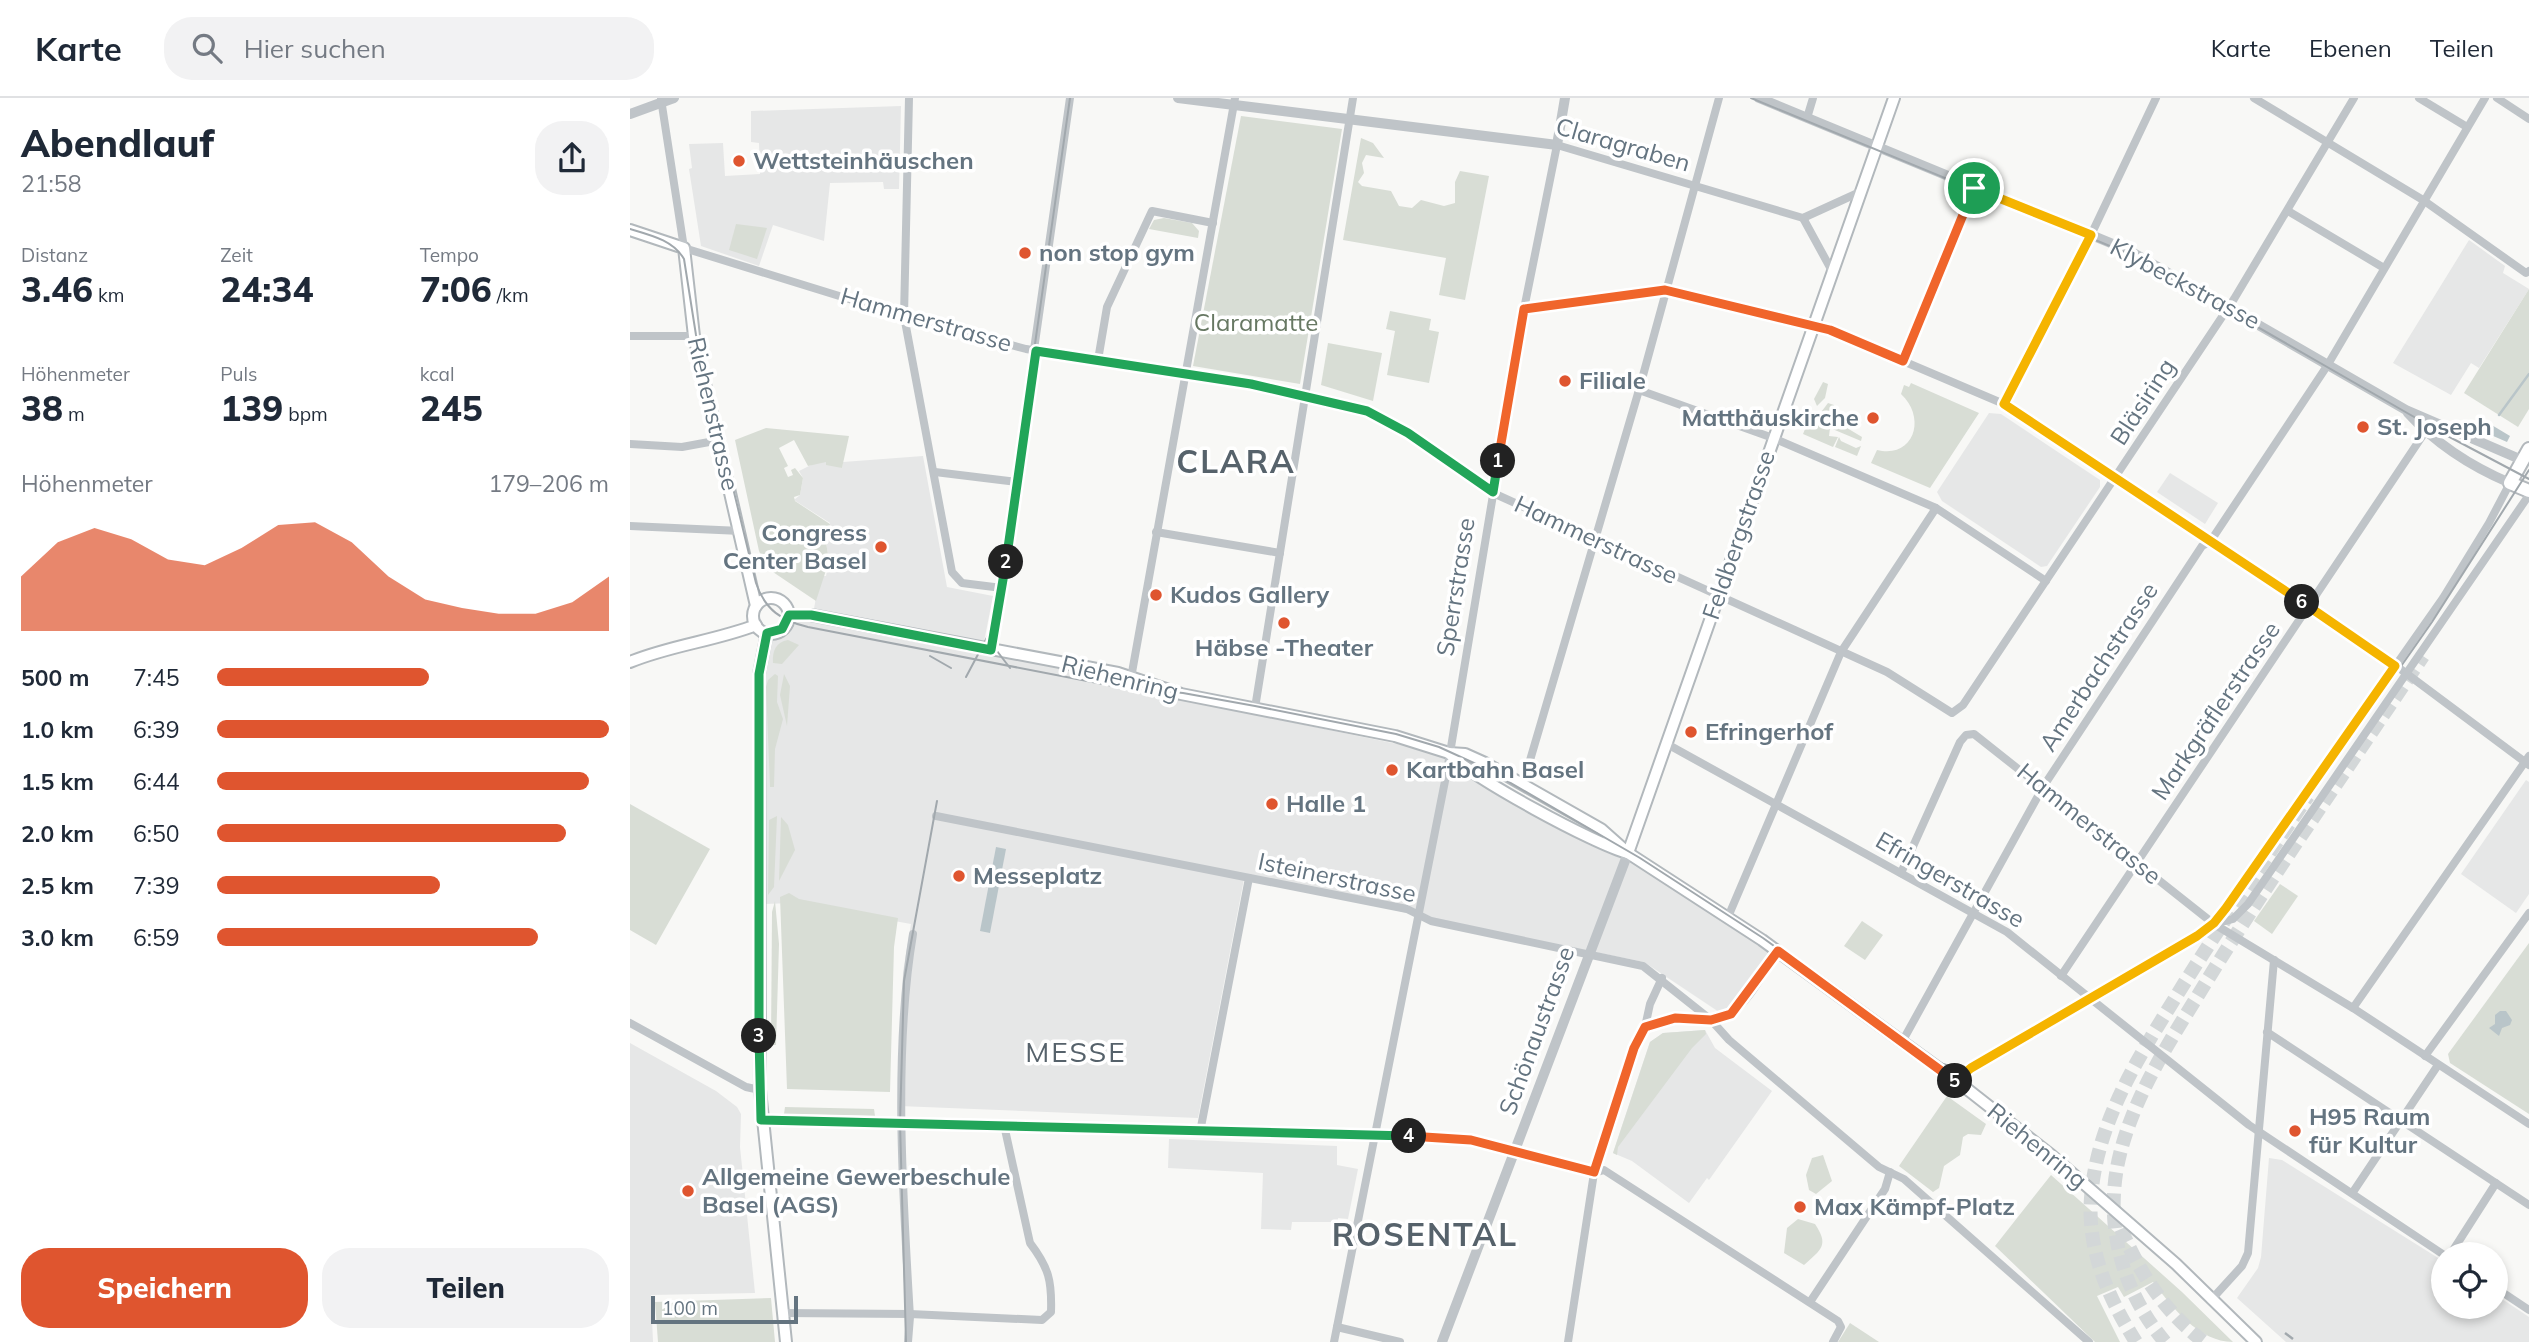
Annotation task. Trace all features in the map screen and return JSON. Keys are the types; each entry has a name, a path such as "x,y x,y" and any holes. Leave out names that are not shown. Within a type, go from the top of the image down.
{"main road":[{"name":"Feldbergstrasse","path":"1628,853 1894,98"},
{"name":"Hammerstrasse","path":"630,230 684,248"},
{"name":"Riehenstrasse","path":"684,248 694,336 741,531 756,606"},
{"path":"2510,483 2527,457"},
{"name":"Klybeckstrasse","path":"2510,483 2529,493"},
{"path":"750,579 778,599 786,606 789,615 782,629 767,633 755,625 753,615 756,606 769,598 778,599"},
{"name":"Riehenring","path":"789,615 811,615 1131,678 1181,694 1395,736 1449,753 1465,754 1601,829 1628,853 1778,951 1956,1081 2051,1155 2176,1264 2256,1342"},
{"path":"630,662 675,646 733,634 755,625"},
{"path":"767,633 759,674 760,1090 786,1342"},
{"name":"Riehenring","path":"1449,753 1460,764 1517,797 1608,847 1628,853"}],"street":[{"path":"630,114 661,100 674,98"},
{"path":"909,98 904,316 953,577 962,583 1002,588"},
{"path":"991,650 1036,351 1070,98"},
{"name":"Claragraben","path":"1178,98 1234,101 1350,119 1557,145 1803,218"},
{"path":"1255,708 1332,242 1353,98"},
{"name":"Sperrstrasse","path":"1334,1342 1419,915 1524,309 1565,98"},
{"path":"1523,784 1639,390 1719,98"},
{"name":"Klybeckstrasse","path":"1759,98 2143,258 2406,410 2527,457"},
{"path":"1807,118 1813,98"},
{"path":"2004,404 2091,235 2156,98"},
{"path":"2254,98 2423,200 2528,272"},
{"name":"Bläsiring","path":"1948,713 1963,705 2116,478 2229,306 2354,98"},
{"path":"2419,98 2467,127"},
{"name":"Amerbachstrasse","path":"1902,1042 2043,787 2202,546 2210,542 2328,364 2485,98"},
{"path":"2497,98 2529,119"},
{"path":"661,100 684,248"},
{"path":"1131,678 1234,101"},
{"path":"1903,361 1974,188"},
{"path":"1832,271 1803,218 1860,192"},
{"path":"1098,360 1107,307 1152,211 1213,223"},
{"path":"2288,211 2384,268"},
{"name":"Hammerstrasse","path":"684,248 904,316 1036,351 1306,394 1367,411 1408,433 1493,492 1886,672 1948,713"},
{"path":"1524,309 1665,290 1812,326 2004,404 2408,674 2528,761 2353,1008"},
{"path":"630,336 694,336"},
{"path":"1639,390 1773,438 1936,508 2046,581"},
{"name":"Klybeckstrasse","path":"2406,410 2425,432 2463,460 2510,483"},
{"name":"Markgräflerstrasse","path":"2061,976 2425,432"},
{"path":"630,444 682,447 720,440"},
{"path":"935,472 1017,482"},
{"path":"1956,1081 1971,1068 2214,923 2443,598 2510,483"},
{"path":"2214,923 2229,921 2248,904 2408,674 2529,493"},
{"path":"1728,917 1841,652 1936,508"},
{"path":"630,526 741,531"},
{"path":"1156,532 1280,553"},
{"name":"Hammerstrasse","path":"1901,873 1962,738 1974,734 2214,923 2353,1008 2529,1124"},
{"name":"Efringerstrasse","path":"1667,744 2007,932 2260,1131 2431,1246"},
{"name":"Isteinerstrasse","path":"936,816 1407,909 1431,922 1643,966 1711,1020 1729,1040 1879,1167 1904,1179 2089,1342"},
{"name":"Schönaustrasse","path":"1442,1342 1628,853"},
{"path":"1200,1132 1249,878"},
{"path":"2425,1056 2529,913"},
{"path":"908,1342 910,1314 903,1123 907,968 913,934"},
{"path":"1645,1027 1675,1018 1722,1019 1739,1007 1778,951"},
{"path":"2211,1300 2242,1266 2248,1252 2274,961"},
{"path":"1568,1342 1594,1172 1634,1048 1645,1027 1650,1004 1661,978"},
{"path":"630,1023 746,1087 760,1090"},
{"path":"2267,1032 2529,1205"},
{"path":"2353,1192 2438,1065"},
{"path":"761,1120 1375,1135 1471,1140 1594,1172 1604,1170 1838,1321 1842,1327 1833,1342"},
{"path":"783,1313 910,1314 1042,1320 1051,1312 1052,1282 1030,1243 1004,1125"},
{"path":"1811,1302 1885,1189 1890,1172"},
{"path":"2458,1242 2496,1183"},
{"path":"2508,1296 2529,1310"},
{"path":"1337,1327 1400,1342"}],"shaded area":[{"path":"901,106 899,189 884,189 883,182 830,183 824,241 773,225 759,266 701,246 689,169 692,168 689,144 723,143 725,176 760,174 759,143 751,142 751,111"},
{"path":"2469,240 2505,266 2503,273 2529,289 2479,368 2471,363 2451,395 2393,363"},
{"path":"1989,413 2001,414 2100,480 2100,487 2047,566 2041,567 1942,501 1937,492"},
{"path":"2490,424 2510,436 2507,442 2484,432"},
{"path":"923,456 947,587 993,596 982,652 1124,677 1156,694 1444,756 1458,768 1618,853 1771,951 1733,1008 1722,1014 1644,962 1432,919 1245,874 1198,1118 899,1106 903,972 911,924 794,903 764,904 766,800 762,677 770,636 800,621 812,620 818,586 823,576 826,576 829,562 826,542 830,523 794,500 800,495 803,478 799,471 817,462 826,461 842,468 843,462"},
{"path":"2170,473 2218,503 2205,524 2157,492"},
{"path":"2526,780 2529,782 2529,894 2516,913 2461,874"},
{"path":"996,847 1006,849 990,933 980,931"},
{"path":"2506,1011 2512,1020 2510,1025 2502,1028 2499,1036 2489,1028 2495,1024 2495,1015"},
{"path":"1705,1030 1715,1048 1772,1091 1709,1180 1707,1178 1689,1203 1632,1161 1613,1153 1650,1042 1663,1033"},
{"name":"Allgemeine Gewerbeschule Basel (AGS)","path":"630,1043 716,1091 737,1107 741,1114 740,1147 755,1293 651,1295 653,1342 630,1342"},
{"path":"1169,1139 1337,1146 1337,1165 1358,1169 1348,1219 1338,1218 1338,1222 1292,1222 1291,1230 1261,1229 1263,1173 1168,1168"},
{"path":"2269,1158 2282,1160 2431,1253 2431,1319 2508,1319 2508,1303 2529,1317 2529,1342 2286,1342 2237,1298 2258,1268"}],"green space":[{"name":"Claramatte","path":"1241,116 1342,129 1300,384 1193,366"},
{"path":"1361,138 1373,143 1384,158 1366,155 1362,163 1364,173 1358,182 1362,186 1391,191 1399,206 1412,208 1421,200 1444,206 1455,203 1455,182 1460,171 1489,176 1465,300 1439,295 1446,258 1343,240"},
{"path":"1164,218 1192,223 1199,231 1198,238 1149,229 1154,220"},
{"path":"736,224 767,228 757,259 729,250"},
{"path":"2529,289 2529,409 2518,427 2464,393"},
{"path":"1390,311 1431,319 1429,330 1439,332 1429,383 1387,375 1395,331 1386,329"},
{"path":"1328,343 1382,353 1373,401 1321,385"},
{"path":"1823,382 1828,384 1825,398 1817,406 1814,399"},
{"path":"1911,383 1979,413 1930,488 1871,463 1877,450 1890,451 1900,448 1908,443 1913,434 1913,414 1901,394 1904,385 1909,387"},
{"path":"1828,403 1834,405 1835,413 1847,420 1847,428 1862,437 1861,441 1830,428 1829,436 1838,437 1833,447 1803,434 1812,412 1822,411"},
{"path":"766,428 849,436 842,468 826,465 826,462 808,466 794,440 779,448 788,466 784,468 788,477 793,475 791,470 795,468 803,478 800,495 794,497 795,501 830,524 826,542 829,561 816,601 767,568 759,551 735,440"},
{"path":"1839,437 1841,441 1856,448 1861,446 1857,456 1835,447"},
{"path":"788,640 799,645 782,664 773,663 776,648"},
{"path":"775,674 778,676 777,702 783,719 775,749 774,787 770,787 766,687 768,680"},
{"path":"784,674 790,686 787,726 780,695"},
{"path":"630,804 710,849 656,945 630,930"},
{"path":"777,816 774,887 768,895 769,820"},
{"path":"781,817 788,825 795,850 779,881"},
{"path":"2280,884 2298,896 2272,934 2254,921"},
{"path":"789,893 799,899 898,918 894,947 890,1092 787,1089 780,897"},
{"path":"775,901 779,944 776,1045 771,1045 772,912"},
{"path":"1862,921 1883,935 1865,960 1844,946"},
{"path":"2529,943 2529,1114 2450,1063 2448,1054"},
{"path":"1705,1030 1706,1034 1692,1048 1618,1147 1617,1155 1613,1153 1650,1042 1663,1033"},
{"path":"1947,1096 1986,1124 1981,1135 1968,1134 1963,1137 1960,1155 1944,1166 1939,1188 1933,1192 1899,1166"},
{"path":"785,1107 874,1109 875,1116 784,1114"},
{"path":"1823,1155 1832,1181 1816,1194 1809,1190 1806,1175 1812,1158"},
{"path":"2051,1175 2182,1292 2233,1342 2209,1336 2198,1330 2178,1312 2153,1282 2124,1297 2118,1287 2097,1296 2120,1342 2095,1342 1995,1246"},
{"path":"1798,1219 1815,1224 1822,1237 1819,1251 1804,1265 1784,1253 1787,1228"},
{"path":"771,1298 775,1342 658,1342 655,1302"},
{"path":"1850,1323 1879,1342 1838,1342"}],"waterway":[{"path":"2499,415 2529,374"}],"tunnel":[{"path":"2165,1342 2137,1300 2127,1277 2115,1229 2115,1179 2127,1130 2157,1063 2208,979 2423,656"},
{"path":"2136,1342 2109,1292 2096,1256 2091,1198 2102,1140 2139,1058 2215,935 2308,796"},
{"path":"2121,1229 2137,1262 2165,1305 2204,1342"}],"tram line":[{"path":"1010,668 997,651 995,625 1070,98"},
{"path":"1751,98 2134,256 2442,433 2529,479"},
{"path":"630,229 667,243 684,259 696,335 756,583 764,600 782,618 808,627 1113,686 1183,693 1255,706 1396,734 1439,747 1485,768 1640,858 1763,938 1933,1061 1960,1069 1977,1062 2197,933 2219,915 2343,749 2432,622 2529,470"},
{"path":"966,677 992,628"},
{"path":"930,656 951,668"},
{"path":"906,1342 900,1123 904,981 937,801"}],"railway":[{"path":"2285,1333 2297,1342"}],"place":[{"name":"Wettsteinhäuschen","path":"739,161"},
{"name":"non stop gym","path":"1025,253"},
{"name":"Filiale","path":"1565,381"},
{"name":"Matthäuskirche","path":"1873,418"},
{"name":"St. Joseph","path":"2363,427"},
{"name":"Congress Center Basel","path":"881,547"},
{"name":"Kudos Gallery","path":"1156,595"},
{"name":"Häbse -Theater","path":"1284,623"},
{"name":"Efringerhof","path":"1691,732"},
{"name":"Kartbahn Basel","path":"1392,770"},
{"name":"Halle 1","path":"1272,804"},
{"name":"Messeplatz","path":"959,876"},
{"name":"H95 Raum für Kultur","path":"2295,1131"},
{"name":"Allgemeine Gewerbeschule Basel (AGS)","path":"688,1191"},
{"name":"Max Kämpf-Platz","path":"1800,1207"}],"district":[{"name":"CLARA","path":"1236,462"},
{"name":"MESSE","path":"1076,1052"},
{"name":"ROSENTAL","path":"1425,1235"}],"route":[{"path":"1974,188 2091,235 2004,404 2395,666 2226,908 2209,928 1971,1068 1956,1081 1778,951 1739,1007 1731,1014 1722,1019 1711,1020 1675,1018 1645,1027 1634,1048 1594,1172 1471,1140 1446,1137 761,1120 759,1066 762,789 759,674 767,633 773,634 782,629 789,615 811,615 991,650 1036,351 1251,384 1306,394 1367,411 1408,433 1493,492 1524,309 1665,290 1830,330 1903,361 1974,188"}]}
